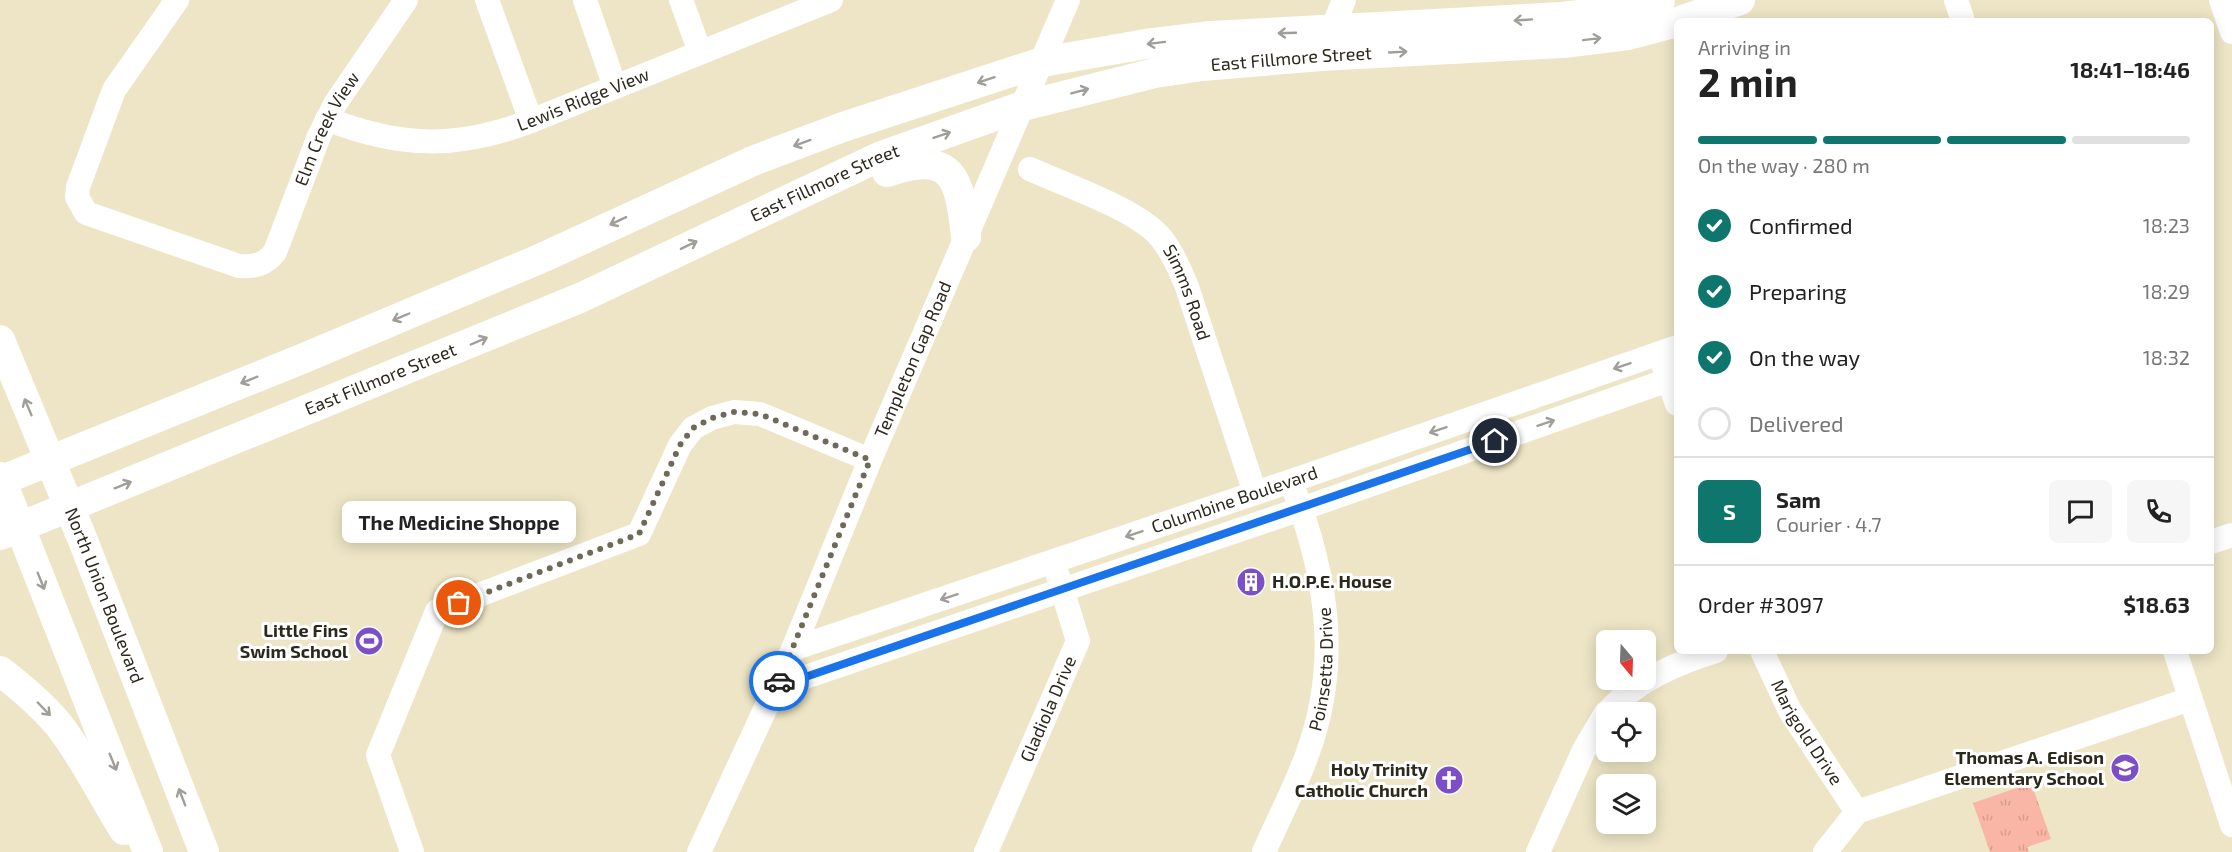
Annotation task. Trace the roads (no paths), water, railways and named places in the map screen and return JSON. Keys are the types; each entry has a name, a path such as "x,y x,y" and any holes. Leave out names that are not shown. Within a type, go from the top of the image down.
{"main road":[{"name":"East Fillmore Street","path":"0,479 51,461 544,257 755,160 843,128 1042,62 1146,44 1211,36 1331,32 1561,17 1623,10 1660,0"},
{"name":"East Fillmore Street","path":"1688,18 1740,0"},
{"name":"East Fillmore Street","path":"10,531 559,306 879,157 1023,106 1155,73 1202,66 1321,56 1563,43 1628,35 1674,22"},
{"path":"791,197 852,185 909,165 928,163 940,167 956,182 963,202 966,237"},
{"name":"North Union Boulevard","path":"0,340 51,461 204,852"},
{"path":"0,479 10,531 148,852"},
{"path":"0,671 26,691 57,723 81,757 138,852"}],"street":[{"name":"Elm Creek View","path":"177,0 114,90 78,187 77,197 86,213 239,266 260,265 269,260 275,252 327,119 406,0"},
{"path":"487,0 531,121"},
{"path":"585,0 615,87"},
{"path":"681,0 700,52"},
{"name":"Lewis Ridge View","path":"327,119 359,132 424,143 482,137 531,121 700,52 782,9 831,0"},
{"name":"Templeton Gap Road","path":"699,852 793,649 870,460 1068,0"},
{"path":"1331,32 1344,0"},
{"path":"1956,0 1962,18"},
{"path":"2221,0 2232,32"},
{"name":"Simms Road","path":"1030,169 1141,220 1160,236 1173,254 1187,287 1255,493"},
{"path":"1668,350 1673,379"},
{"name":"Columbine Boulevard","path":"793,649 1291,481 1668,350"},
{"name":"Columbine Boulevard","path":"776,687 1063,591 1673,379"},
{"path":"412,852 378,755 437,611 639,534 680,445 693,428 712,418 734,412 760,414 870,460"},
{"name":"Poinsetta Drive","path":"1264,852 1307,755 1325,677 1328,642 1325,598 1291,481"},
{"path":"2214,541 2232,535"},
{"name":"Gladiola Drive","path":"986,852 1078,641 1053,562"},
{"path":"1617,702 1656,674 1708,654"},
{"name":"Marigold Drive","path":"1763,654 1790,711 1857,812"},
{"path":"2176,654 2232,825"},
{"path":"1825,852 1857,812 2190,699"},
{"path":"1538,852 1584,750 1596,731"}],"place":[{"name":"H.O.P.E. House","path":"1251,582"},
{"name":"The Medicine Shoppe","path":"459,603"},
{"name":"Little Fins Swim School","path":"369,641"},
{"name":"Thomas A. Edison Elementary School","path":"2125,768"},
{"name":"Holy Trinity Catholic Church","path":"1449,780"}]}
